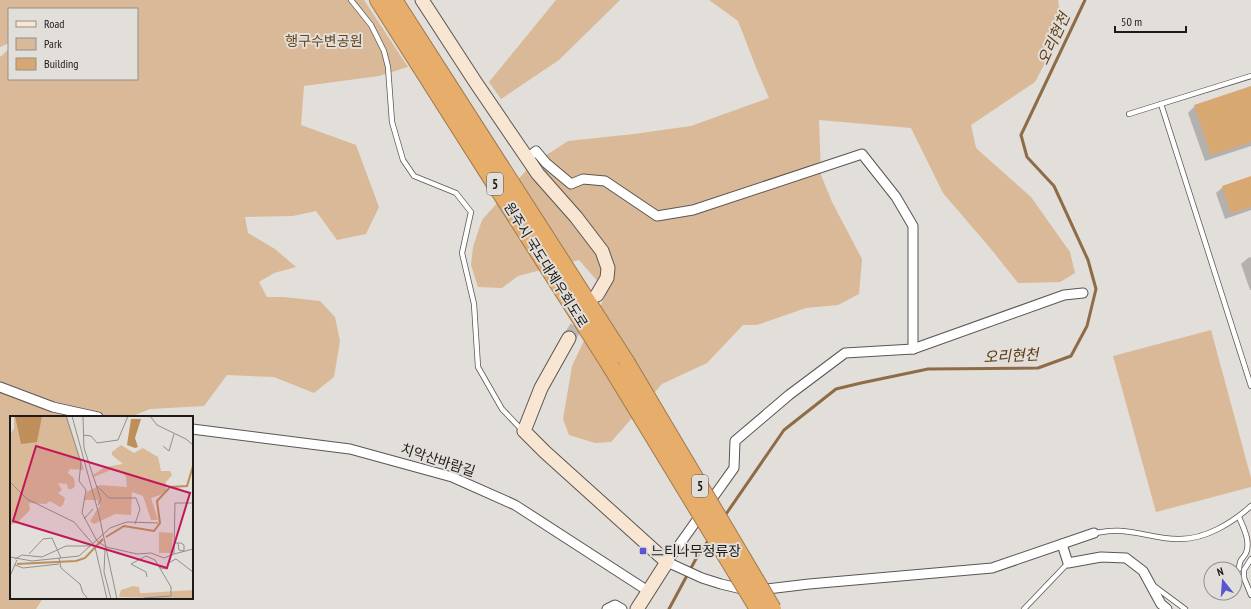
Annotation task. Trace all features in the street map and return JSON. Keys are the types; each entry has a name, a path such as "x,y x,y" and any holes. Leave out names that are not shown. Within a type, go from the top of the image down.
{"highway":[{"name":"원주시 국도대체우회도로","path":"378,0 619,365"},
{"name":"원주시 국도대체우회도로","path":"394,0 619,365"},
{"name":"5","path":"619,365 758,609"},
{"name":"5","path":"619,365 773,609"}],"street":[{"path":"422,0 538,174 576,216 602,251 608,268 607,278 597,295"},
{"path":"527,158 536,151 546,163 571,184 583,180 605,181 656,216 693,210 862,154 896,197 913,226 913,349"},
{"path":"637,609 648,591 672,564 734,468 735,440 789,395 844,353 913,349 1064,295 1083,293"},
{"path":"569,338 541,388 524,431 545,452 672,564 702,578 752,591 809,584 992,568 1094,533"},
{"path":"0,388 53,407 94,416"},
{"name":"치악산바람길","path":"193,430 350,449 452,477 515,505 648,591"},
{"path":"1062,544 1068,562 1101,557 1126,558 1143,571 1161,604 1167,609"},
{"path":"606,609 615,605 622,609"}],"lane":[{"path":"351,0 371,25 384,51 388,67 392,122 403,160 414,176 456,193 471,212 462,253 474,304 478,367 502,409 524,431"},
{"path":"1129,114 1251,76"},
{"path":"1161,104 1251,386"},
{"path":"1094,533 1122,531 1180,540 1205,535 1239,517 1251,506"},
{"path":"1239,517 1248,542 1246,553 1240,561"},
{"path":"1251,559 1244,570 1244,578 1251,595"},
{"path":"1024,609 1068,562"},
{"path":"1150,583 1186,609"},
{"path":"752,591 752,609"}],"green space":[{"name":"행구수변공원","path":"0,0 364,0 408,67 379,76 304,86 301,125 356,145 379,207 366,234 337,240 316,211 293,216 245,217 248,233 275,249 296,267 274,273 259,282 267,297 284,297 320,301 335,317 340,341 334,377 314,393 274,377 227,375 204,406 150,409 132,416 10,416 10,599 42,599 36,609 0,609 0,57 8,50 8,80 138,80 138,8 8,8 8,43 0,47"},
{"path":"556,0 620,0 559,60 501,99 489,82"},
{"path":"709,0 1058,0 1063,29 1035,82 971,125 976,148 1031,197 1070,252 1075,273 1060,282 1018,283 943,193 911,128 819,120 821,175 832,202 862,259 859,294 838,305 806,308 757,325 743,325 707,363 662,384 611,442 595,443 569,435 563,419 572,366 607,292 579,260 518,276 502,288 478,287 471,265 473,247 482,220 531,165 568,141 691,126 769,98 738,21"},
{"path":"1211,330 1251,478 1251,487 1156,512 1113,356"}],"building":[{"path":"1251,86 1251,142 1211,155 1194,105"},
{"path":"1251,176 1251,207 1231,213 1222,186"}],"waterway":[{"name":"오리현천","path":"724,517 784,430 836,389 928,369 1038,368 1071,356 1087,326 1096,289 1088,260 1054,186 1027,157 1021,135 1085,0"},
{"name":"오리현천","path":"669,609 698,555 710,538"}],"tunnel":[{"path":"569,338 585,313"}],"place":[{"name":"느티나무정류장","path":"643,551"}]}
